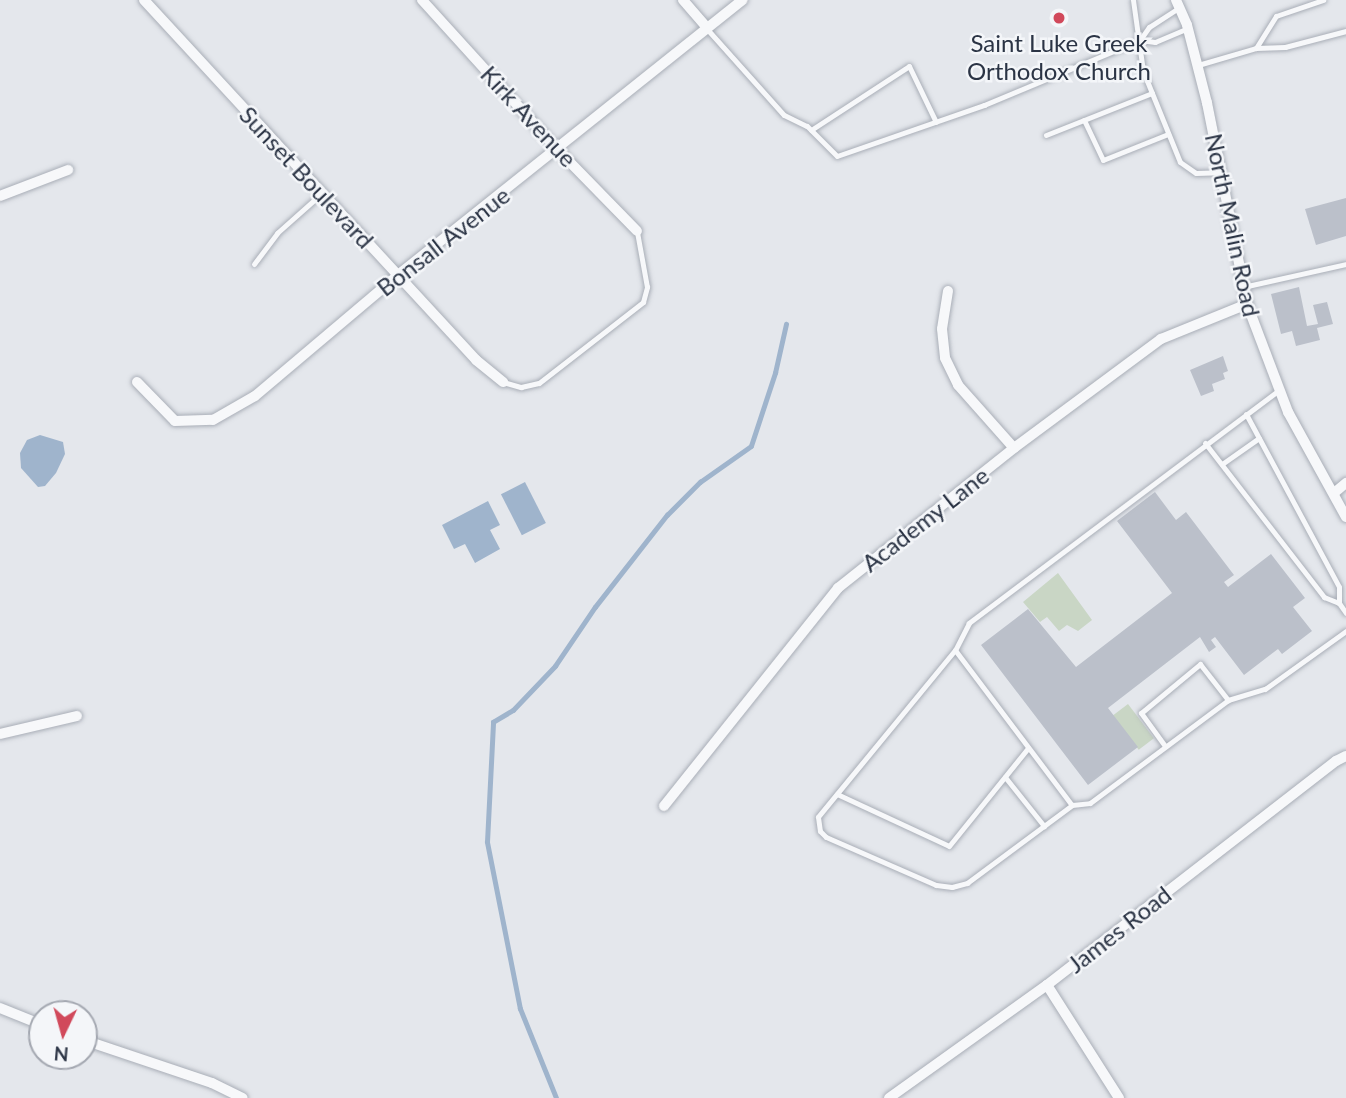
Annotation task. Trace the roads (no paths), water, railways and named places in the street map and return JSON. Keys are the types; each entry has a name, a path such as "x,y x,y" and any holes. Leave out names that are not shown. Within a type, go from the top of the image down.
{"street":[{"name":"Sunset Boulevard","path":"144,0 476,359 503,382"},
{"name":"Kirk Avenue","path":"422,0 558,150 637,231"},
{"path":"683,0 707,28"},
{"name":"Bonsall Avenue","path":"137,382 175,421 214,420 255,397 398,275 743,0"},
{"name":"North Malin Road","path":"1178,3 1198,65 1247,304 1288,412 1346,517"},
{"path":"0,196 68,170"},
{"path":"948,291 942,329 945,358 958,385 1014,448"},
{"name":"Academy Lane","path":"664,806 838,588 1014,448 1161,339 1247,304"},
{"path":"1334,493 1346,483"},
{"path":"0,734 78,716"},
{"name":"James Road","path":"889,1098 1047,985 1346,756"},
{"path":"1047,985 1119,1098"},
{"path":"0,1008 28,1019"},
{"path":"98,1045 212,1083 243,1098"}],"lane":[{"path":"1133,0 1143,71 1180,162 1196,173 1221,172"},
{"path":"1256,48 1276,16 1323,0"},
{"path":"1140,40 1149,27 1178,3"},
{"path":"707,28 784,115 811,130 837,156 984,105 1140,40 1155,42 1188,28"},
{"path":"1198,65 1256,48 1284,47 1346,31"},
{"path":"811,130 909,66 936,122"},
{"path":"1046,135 1152,93"},
{"path":"1084,120 1103,160 1168,134"},
{"path":"254,264 277,233 322,193"},
{"path":"503,382 521,387 539,383 643,302 647,287 637,231"},
{"path":"1243,287 1346,264"},
{"path":"1279,389 970,624 955,650 818,817 820,831 826,837 944,886 967,883 1072,805 1090,803 1228,700 1265,689 1346,631"},
{"path":"1246,414 1339,587 1339,603"},
{"path":"1222,464 1259,438"},
{"path":"1205,443 1324,597 1339,603 1346,613"},
{"path":"955,650 1072,805"},
{"path":"1165,747 1141,713 1200,664 1228,700"},
{"path":"837,794 949,846 1028,748"},
{"path":"1005,777 1044,826"}],"water":[{"path":"40,435 63,442 65,454 56,473 45,486 38,487 21,468 20,453 27,440"},
{"path":"525,482 546,523 522,535 501,494"},
{"path":"488,501 500,525 490,530 500,549 475,563 465,544 454,549 442,525"}],"waterway":[{"path":"556,1098 520,1009 487,842 493,722 513,710 555,666 595,607 667,515 700,482 751,446 775,373 786,324"}],"place":[{"name":"Saint Luke Greek Orthodox Church","path":"1059,18"}]}
